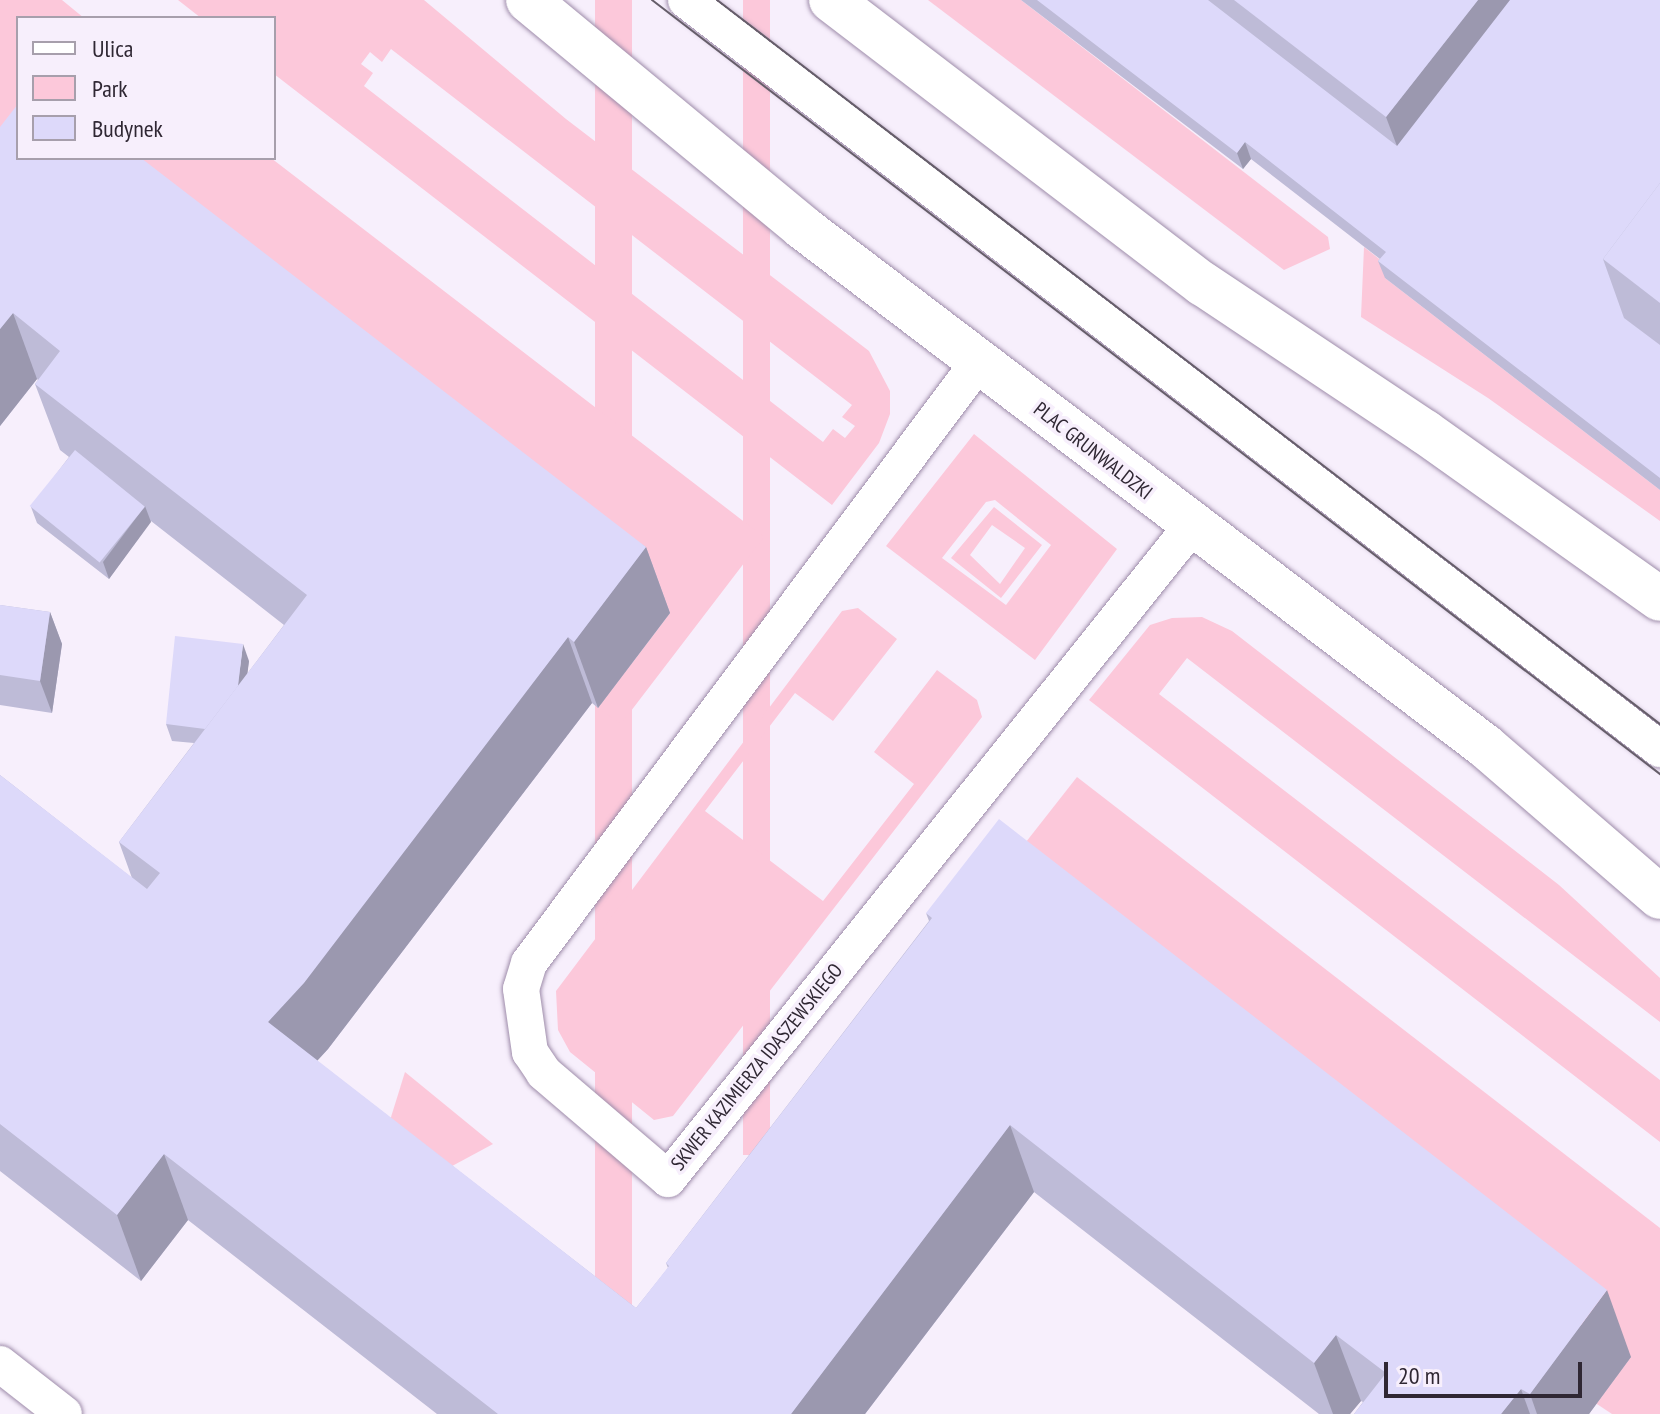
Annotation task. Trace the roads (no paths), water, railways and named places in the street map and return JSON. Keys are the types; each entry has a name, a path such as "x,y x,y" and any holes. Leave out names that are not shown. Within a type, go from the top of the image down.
{"main road":[{"name":"PLAC GRUNWALDZKI","path":"528,0 802,227 1191,527 1485,746 1660,897"},
{"path":"831,0 1203,284 1438,440 1660,599"}],"lane":[{"path":"686,0 1660,749"},
{"name":"SKWER KAZIMIERZA IDASZEWSKIEGO","path":"978,363 529,963 521,989 530,1052 544,1073 668,1179 1191,527"},
{"path":"0,1364 64,1414"}],"tram line":[{"path":"652,0 1660,774"},
{"path":"717,0 1660,724"}]}
